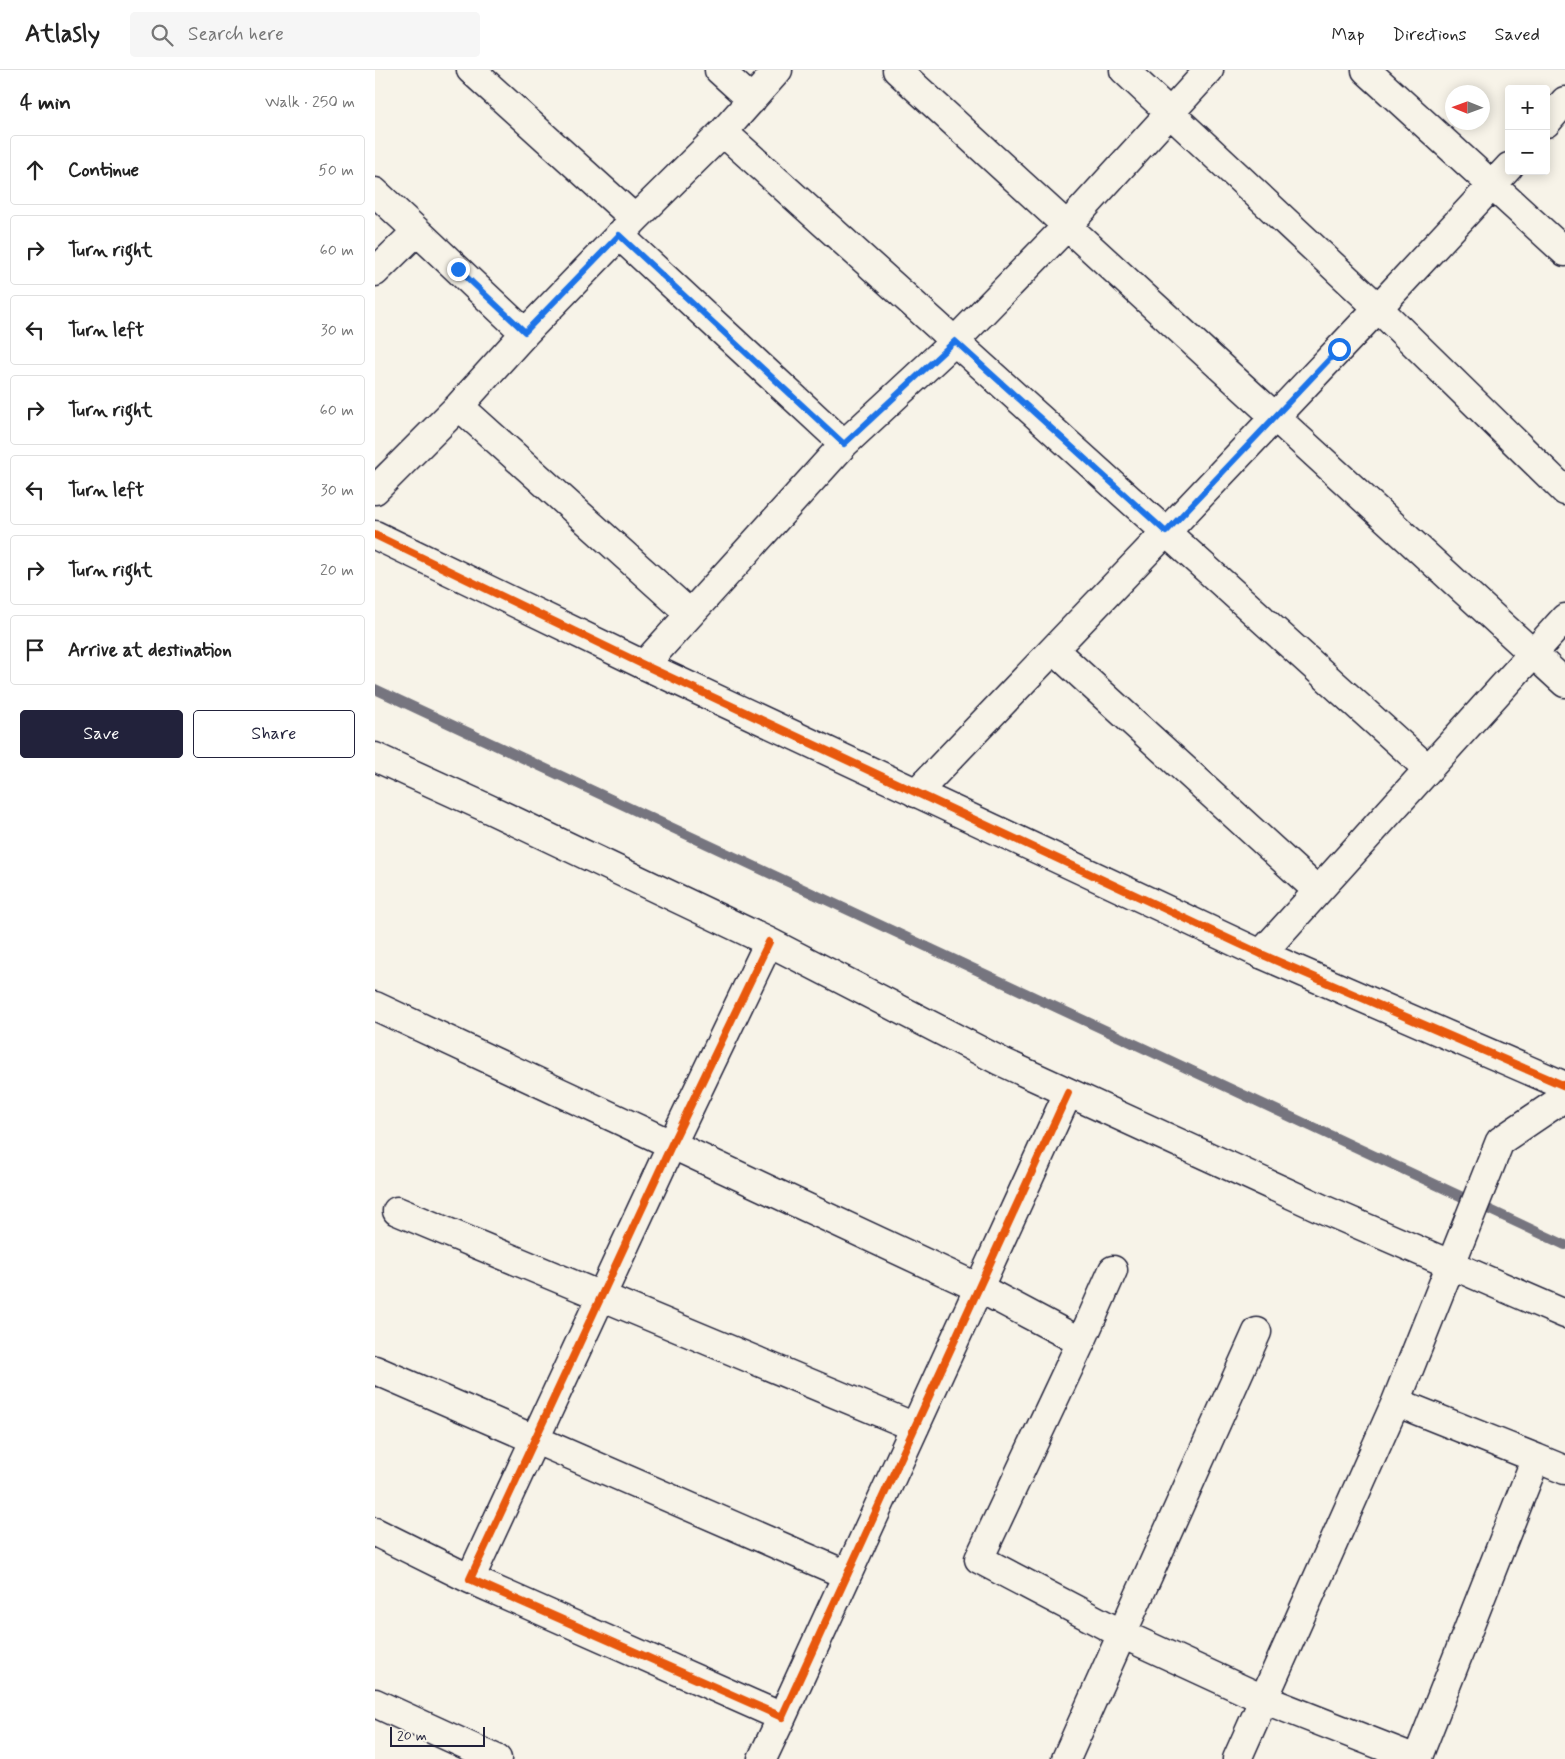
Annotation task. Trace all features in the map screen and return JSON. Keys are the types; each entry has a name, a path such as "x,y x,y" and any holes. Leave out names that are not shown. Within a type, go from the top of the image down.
{"street":[{"path":"471,70 844,444"},
{"path":"719,70 752,100"},
{"path":"375,490 459,406 525,332 627,227 723,132 778,70"},
{"path":"897,70 1565,683"},
{"path":"1124,70 1378,308 1565,491"},
{"path":"644,665 689,613 844,444 955,341 1067,226 1209,70"},
{"path":"1366,70 1501,176 1565,252"},
{"path":"1550,118 1565,101"},
{"path":"723,132 1429,769"},
{"path":"916,793 1166,532 1501,176"},
{"path":"375,192 525,332"},
{"path":"375,272 417,231"},
{"path":"459,406 689,613"},
{"path":"375,536 644,665 1261,954 1565,1086"},
{"path":"1261,954 1565,618"},
{"path":"1053,650 1318,891"},
{"path":"375,757 769,942 1000,1061 1068,1093 1325,1210 1565,1314"},
{"path":"470,1579 671,1146 769,942"},
{"path":"375,1006 671,1146 979,1288 1081,1342"},
{"path":"762,1759 1068,1093"},
{"path":"1237,1759 1396,1402 1500,1141 1565,1097"},
{"path":"397,1211 915,1427"},
{"path":"1113,1270 979,1559 1122,1634 1263,1699 1416,1759 1537,1458"},
{"path":"1066,1759 1257,1332"},
{"path":"375,1370 847,1575"},
{"path":"1396,1402 1565,1470"},
{"path":"375,1532 470,1579 782,1717"},
{"path":"375,1703 497,1759"}],"waterway":[{"path":"375,689 1565,1245"}],"cycle path":[{"path":"375,535 644,665 1261,954 1565,1086"},
{"path":"769,942 671,1146 470,1579 782,1717 1068,1093"}],"route":[{"path":"458,269 525,332 619,235 844,444 955,341 1166,532 1339,349"}]}
